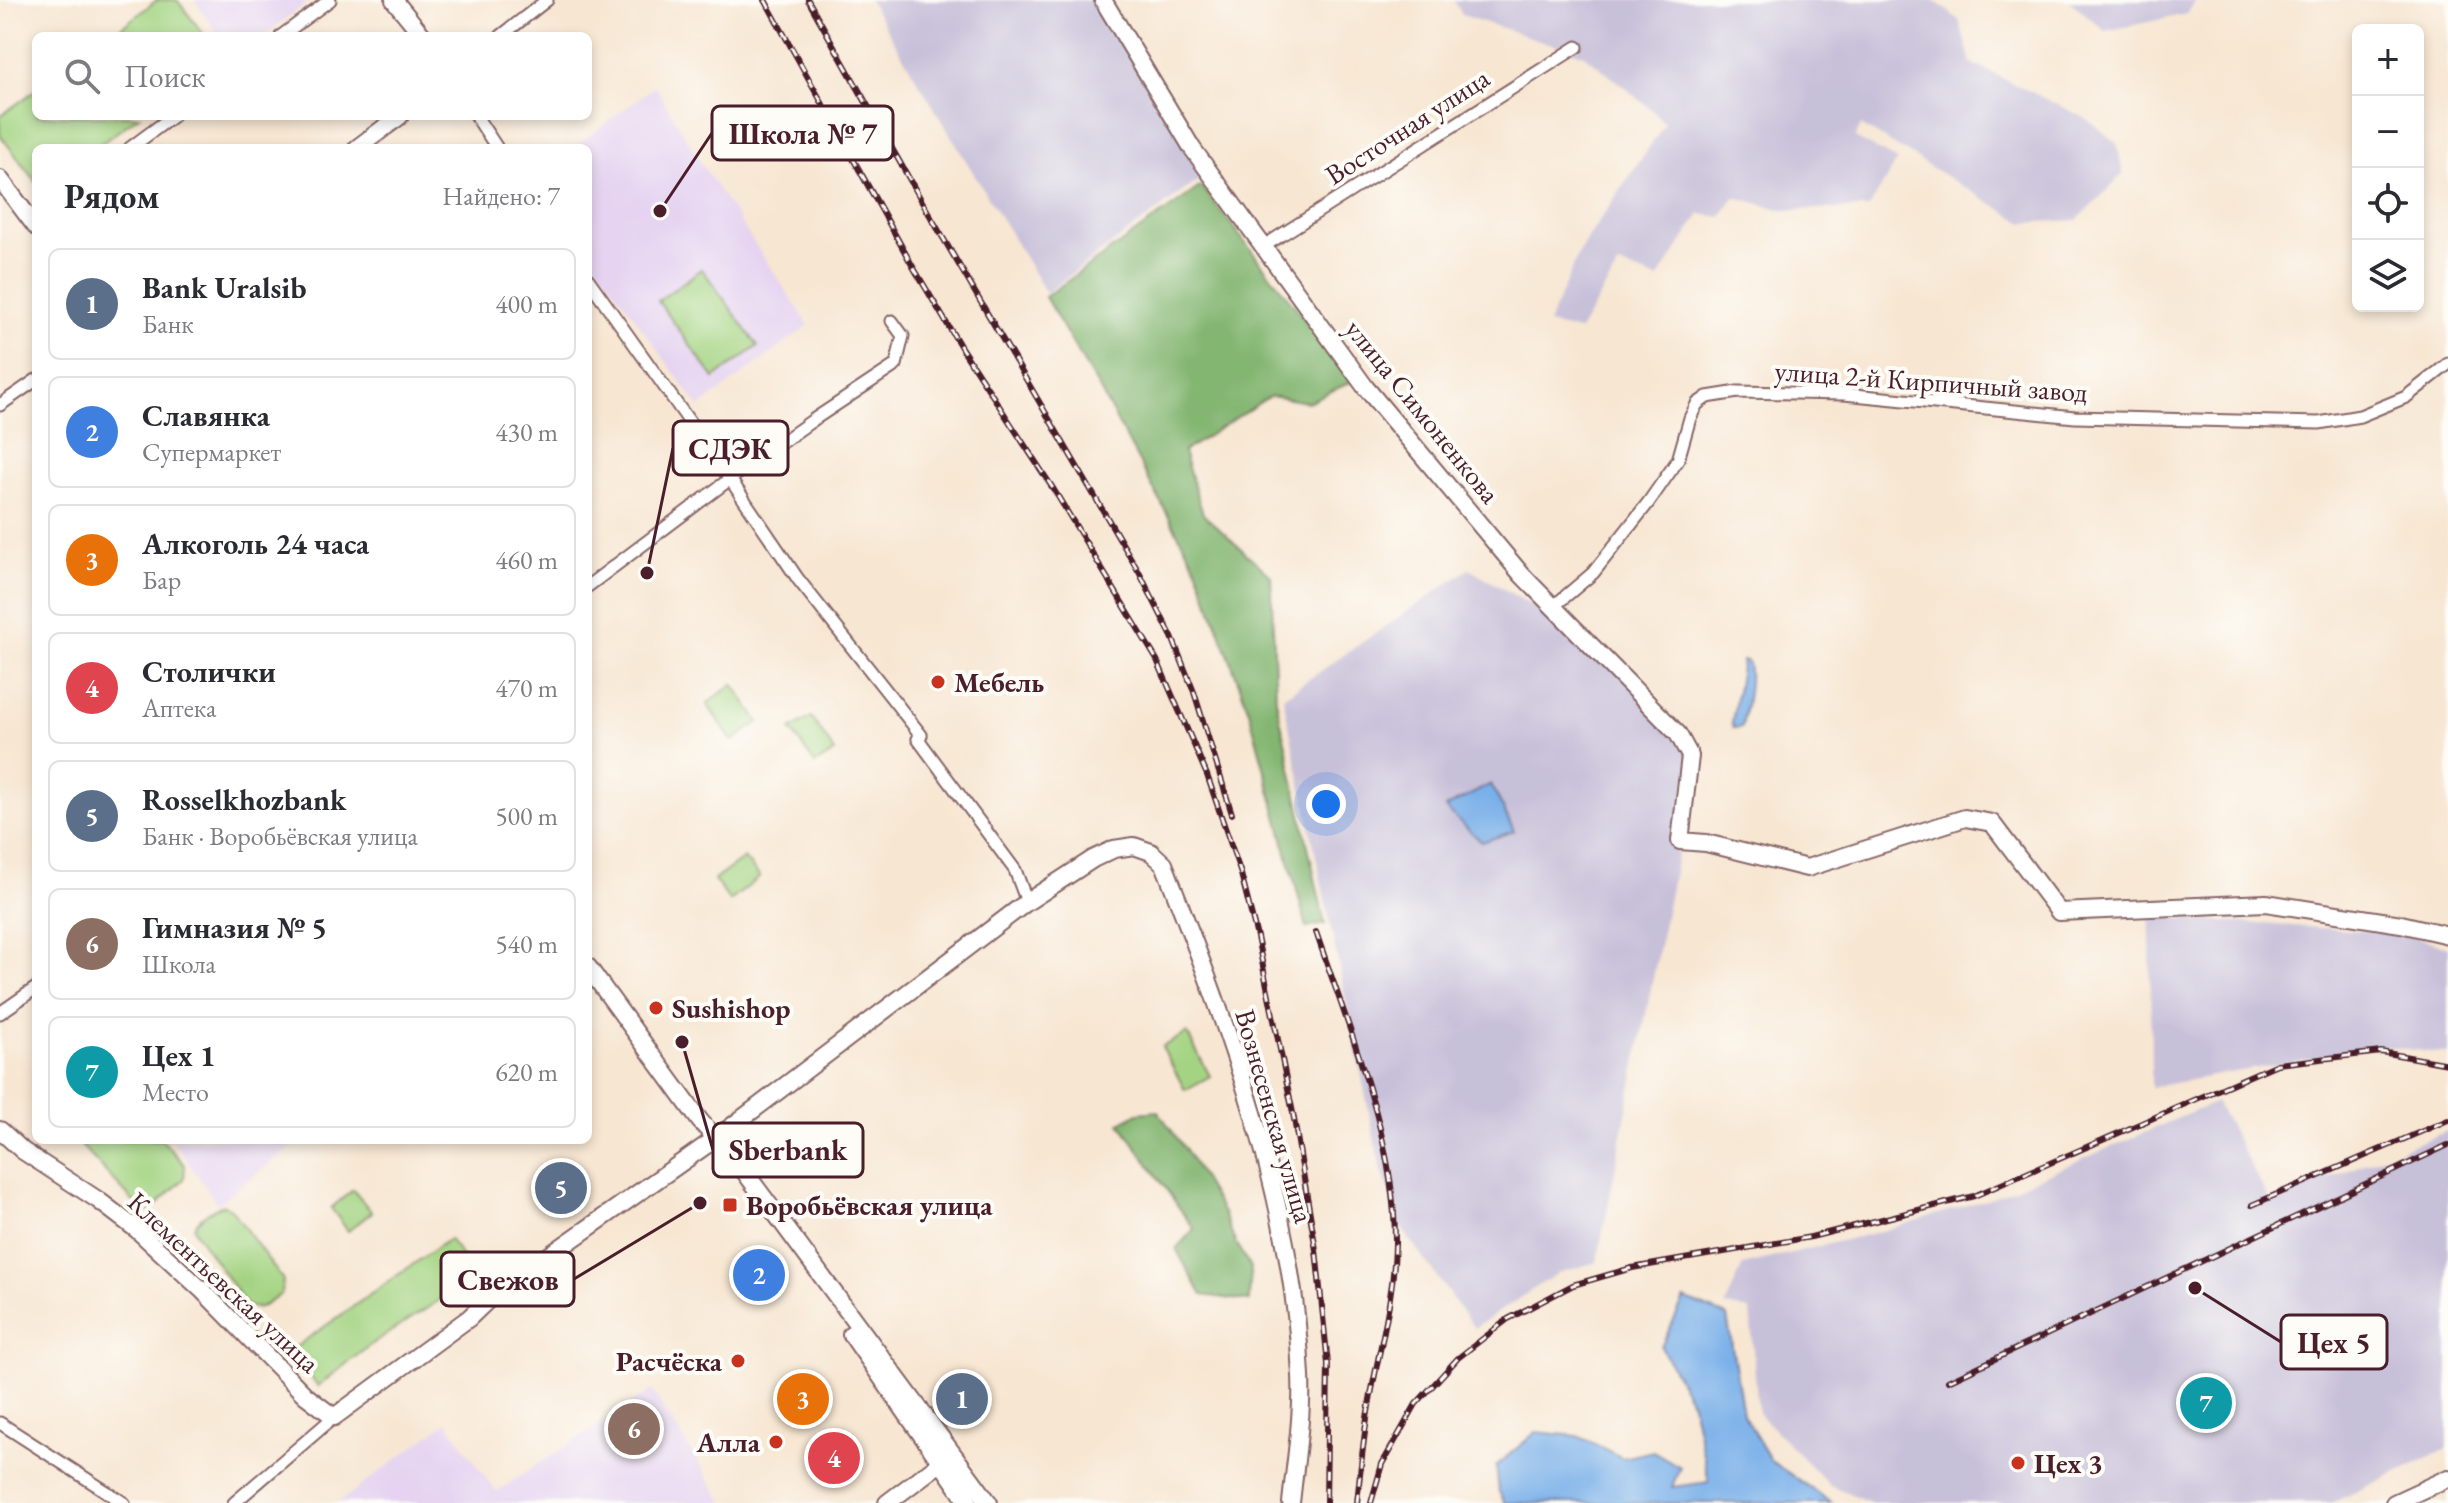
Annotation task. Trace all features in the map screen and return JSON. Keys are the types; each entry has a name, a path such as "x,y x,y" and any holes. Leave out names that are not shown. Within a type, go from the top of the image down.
{"street":[{"path":"286,32 330,0"},
{"path":"394,0 420,32"},
{"path":"506,32 547,0"},
{"name":"улица Симоненкова","path":"1103,0 1192,148 1366,388 1522,575 1678,734 1690,756 1680,841 1706,843 1807,868 1965,818 1992,823 2059,912 2266,903 2401,924 2448,935"},
{"name":"Восточная улица","path":"1264,246 1577,47"},
{"path":"135,144 168,120"},
{"path":"362,144 395,120"},
{"path":"479,120 494,144"},
{"path":"0,179 32,218"},
{"path":"234,1503 334,1417 469,1318 493,1295 715,1139 1027,902 1015,870 918,739 921,735 798,579 592,285"},
{"path":"592,583 730,479 896,365 903,336 892,321"},
{"name":"улица 2-й Кирпичный завод","path":"1554,606 1593,573 1648,503 1678,460 1697,404 1707,397 1738,392 1844,394 2075,417 2319,423 2360,416 2406,397 2448,364"},
{"path":"0,405 32,383"},
{"name":"Вознесенская улица","path":"1027,902 1114,849 1134,846 1151,852 1164,864 1208,979 1273,1181 1296,1313 1301,1380 1291,1503"},
{"path":"592,972 715,1139 729,1165 969,1503"},
{"path":"0,1013 32,991"},
{"name":"Клементьевская улица","path":"0,1130 23,1151 136,1229 203,1291 305,1395 334,1417"},
{"path":"715,1139 736,1160 989,1503"},
{"path":"0,1423 124,1503"},
{"path":"887,1503 940,1463"},
{"path":"2394,1503 2448,1478"}],"shaded area":[{"path":"194,0 311,0 268,32 217,32"},
{"path":"869,0 1098,0 1204,176 1046,293"},
{"path":"1454,0 1934,0 1959,20 1971,63 2085,118 2117,143 2123,174 2077,220 2024,223 1861,125 1855,138 1897,160 1869,208 1783,210 1734,197 1721,217 1700,214 1658,279 1619,265 1579,331 1548,324 1581,248 1665,124 1583,54 1462,15"},
{"path":"2069,0 2196,0 2187,14 2105,31"},
{"path":"655,86 704,168 809,325 699,407 592,259 592,144 578,144"},
{"path":"1469,569 1624,659 1695,755 1597,1262 1558,1273 1474,1328 1400,1226 1379,1160 1283,697"},
{"path":"2150,916 2406,934 2448,947 2448,1054 2382,1046 2151,1087"},
{"path":"2216,1102 2270,1201 2448,1131 2448,1448 2332,1503 1872,1503 1828,1484 1758,1413 1750,1310 1725,1306 1743,1265 1882,1231 1994,1197"},
{"path":"176,1144 296,1144 217,1204"},
{"path":"652,1390 724,1503 338,1503 447,1422 496,1492"}],"green space":[{"path":"157,0 177,0 202,32 115,32"},
{"path":"32,93 32,120 134,120 100,144 32,144 32,177 0,135 0,116"},
{"path":"1201,186 1353,381 1308,402 1270,396 1183,452 1203,514 1271,576 1276,700 1325,924 1307,928 1249,711 1196,567 1100,390 1045,297"},
{"path":"702,269 758,346 714,378 658,301"},
{"path":"733,684 759,722 732,741 707,704"},
{"path":"811,717 835,752 815,764 791,730"},
{"path":"744,858 760,877 730,901 714,880"},
{"path":"1187,1033 1210,1076 1185,1090 1162,1047"},
{"path":"1158,1111 1187,1152 1251,1268 1249,1301 1202,1295 1176,1249 1194,1229 1120,1123 1138,1113"},
{"path":"80,1144 166,1144 185,1165 184,1179 151,1210 143,1212"},
{"path":"353,1190 372,1212 348,1231 331,1208"},
{"path":"224,1205 231,1209 283,1280 281,1294 260,1307 246,1305 196,1233 194,1227 199,1220"},
{"path":"449,1239 477,1276 373,1343 318,1386 290,1351"}],"water":[{"path":"1742,661 1747,661 1749,667 1748,693 1742,727 1734,728 1732,723"},
{"path":"1491,784 1514,831 1482,842 1445,808"},
{"path":"1684,1299 1727,1316 1743,1414 1771,1461 1832,1503 1505,1503 1499,1492 1496,1466 1536,1432 1578,1436 1623,1458 1653,1451 1680,1467 1672,1487 1709,1482 1692,1403 1661,1347"}],"railway":[{"path":"765,0 912,265 1157,660 1207,775 1241,874 1257,937 1293,1113 1316,1250 1328,1364 1326,1503"},
{"path":"808,0 1139,572 1172,637 1194,692 1232,814"},
{"path":"1316,932 1368,1085 1388,1165 1393,1204 1395,1244 1392,1286 1368,1412 1357,1503"},
{"path":"1371,1503 1382,1464 1416,1404 1458,1358 1508,1319 1573,1285 1632,1268 1811,1237 1974,1196 2277,1064 2381,1052 2448,1064"},
{"path":"2252,1205 2448,1120"},
{"path":"1948,1381 2448,1145"}],"place":[{"name":"Школа № 7","path":"660,211"},
{"name":"СДЭК","path":"647,573"},
{"name":"Мебель","path":"938,682"},
{"name":"Sushishop","path":"656,1008"},
{"name":"Sberbank","path":"682,1042"},
{"name":"Rosselkhozbank","path":"561,1188"},
{"name":"Свежов","path":"700,1203"},
{"name":"Воробьёвская улица","path":"730,1205"},
{"name":"Славянка","path":"759,1275"},
{"name":"Цех 5","path":"2195,1288"},
{"name":"Расчёска","path":"738,1361"},
{"name":"Алкоголь 24 часа","path":"803,1399"},
{"name":"Bank Uralsib","path":"962,1399"},
{"name":"Цех 1","path":"2206,1403"},
{"name":"Гимназия № 5","path":"634,1429"},
{"name":"Алла","path":"776,1442"},
{"name":"Столички","path":"834,1458"},
{"name":"Цех 3","path":"2018,1463"}]}
